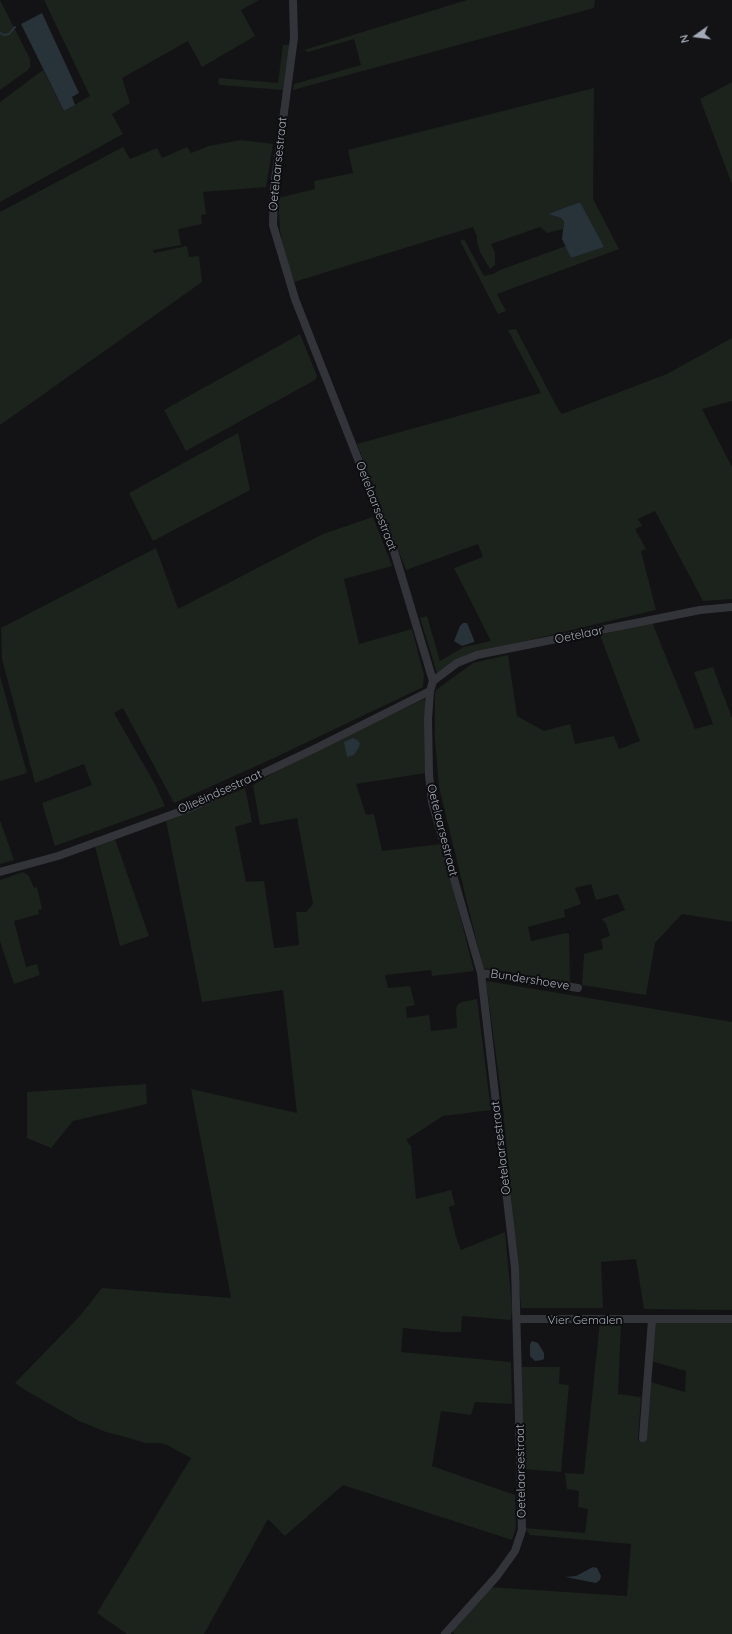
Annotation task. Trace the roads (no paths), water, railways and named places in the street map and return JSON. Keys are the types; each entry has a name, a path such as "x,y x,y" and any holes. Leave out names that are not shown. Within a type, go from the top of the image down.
{"street":[{"name":"Oetelaarsestraat","path":"293,0 294,38 274,187 274,225 295,299 393,548 433,681 430,691 428,719 429,776 432,802 481,973 515,1268 522,1530 515,1551 502,1570 445,1634"},
{"name":"Oetelaar","path":"433,681 457,663 477,655 700,610 732,607"},
{"name":"Olieëindsestraat","path":"0,872 58,856 190,808 314,749 430,691"},
{"name":"Bundershoeve","path":"481,973 578,988"},
{"name":"Vier Gemalen","path":"517,1319 732,1319"},
{"path":"643,1438 652,1320"}],"waterway":[{"path":"0,33 4,35 9,34 15,27"}]}
